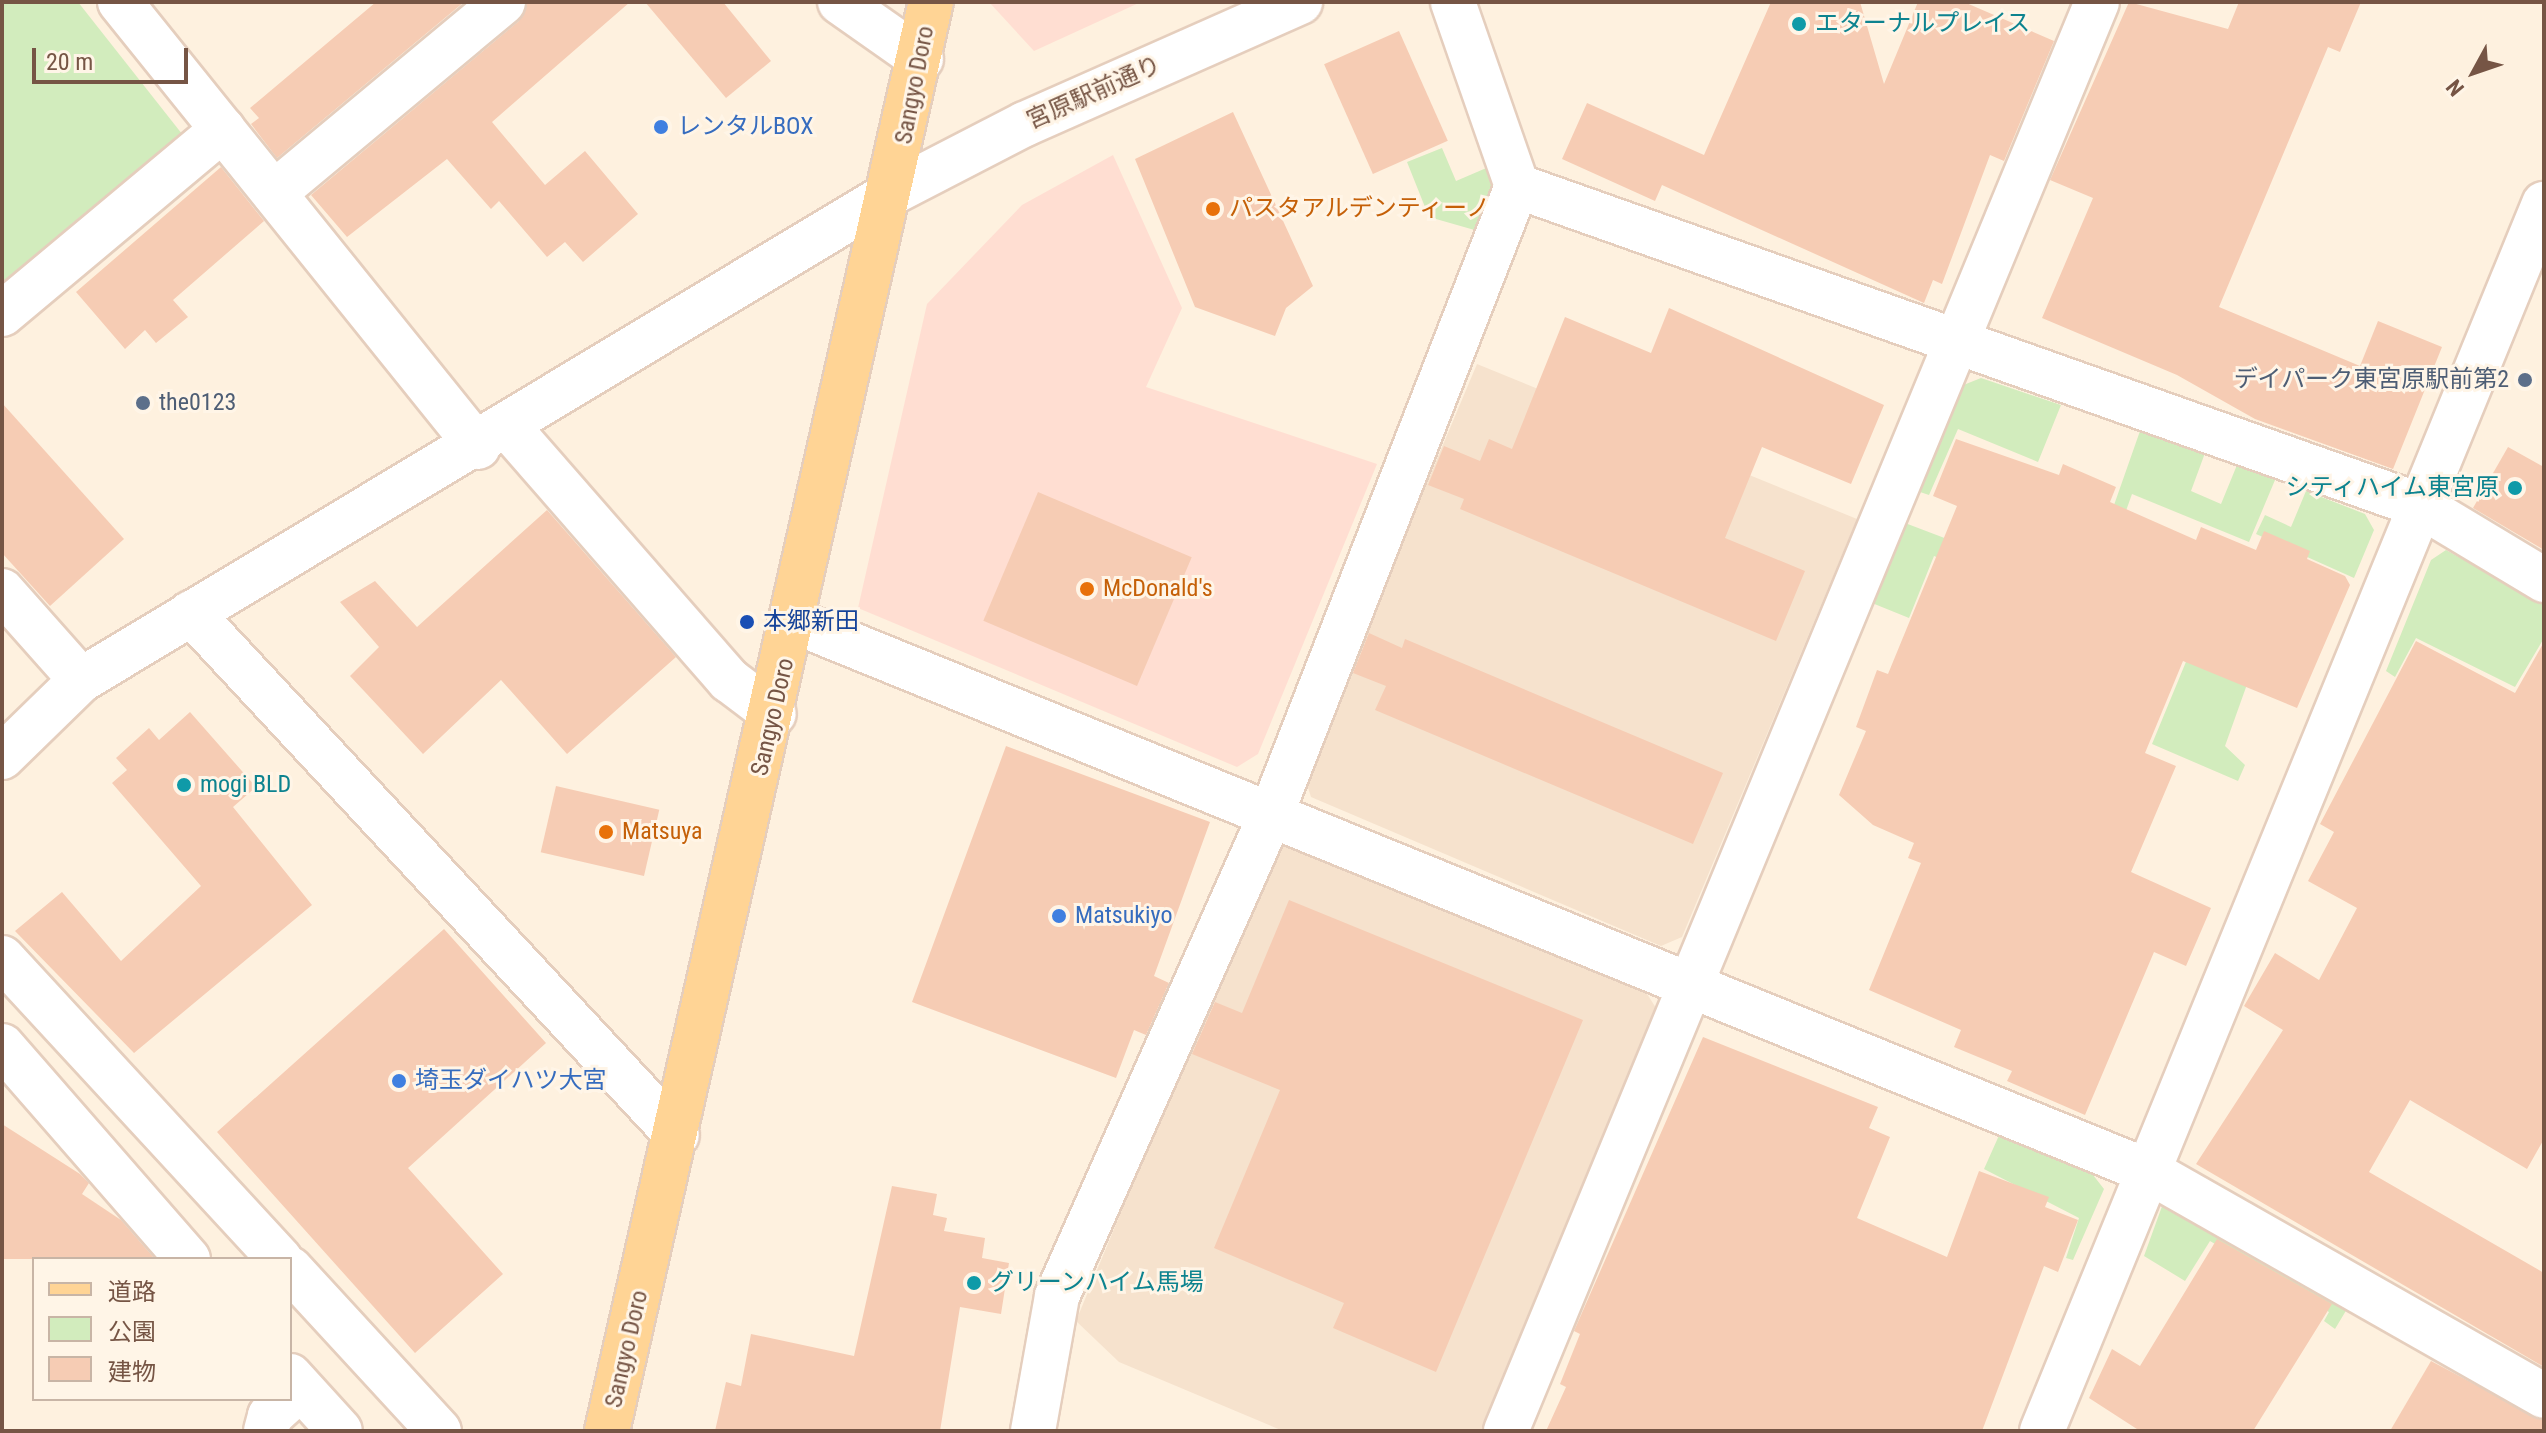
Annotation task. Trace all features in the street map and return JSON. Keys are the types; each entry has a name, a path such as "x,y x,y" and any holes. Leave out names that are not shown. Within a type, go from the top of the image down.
{"main road":[{"name":"Sangyo Doro","path":"607,1431 796,622 893,192 931,2"}],"street":[{"path":"120,2 274,193 493,438 729,680 774,714"},
{"path":"274,193 503,2"},
{"path":"840,2 921,59"},
{"name":"宮原駅前通り","path":"2,757 81,680 493,438 893,192 1025,124 1300,2"},
{"path":"1033,1431 1057,1296 1272,812 1517,186 1453,2"},
{"path":"1506,1431 2097,2"},
{"path":"2,314 223,129"},
{"path":"1517,186 2421,506 2544,580"},
{"path":"2042,1431 2544,204"},
{"path":"2,591 81,680"},
{"path":"191,613 677,1135"},
{"path":"796,622 1272,812 2150,1172 2544,1396"},
{"path":"2,958 278,1257"},
{"path":"2,1046 186,1257"},
{"path":"292,1271 439,1431"},
{"path":"292,1390 340,1431"},
{"path":"266,1431 270,1416 283,1401"}],"shaded area":[{"path":"989,2 1141,2 1034,51"},
{"path":"1113,155 1182,308 1146,387 1377,464 1258,754 1237,767 858,608 927,304 1022,205"},
{"path":"1477,364 1857,519 1682,937 1661,946 1311,797 1304,775"},
{"path":"1297,839 1642,986 1656,1008 1484,1431 1283,1431 1119,1362 1076,1321 1271,849"}],"green space":[{"path":"2,2 78,2 186,139 2,290"},
{"path":"1442,148 1456,181 1491,166 1494,186 1478,231 1429,217 1407,162"},
{"path":"1981,378 2061,405 2038,462 1958,429 1929,495 1917,491 1961,386"},
{"path":"2140,431 2205,453 2191,491 2221,504 2237,465 2275,480 2249,542 2132,494 2112,550 2100,545"},
{"path":"2306,491 2365,514 2374,530 2354,578 2256,534 2265,515 2291,527"},
{"path":"1905,523 2005,561 2016,591 1934,556 1909,618 1872,603"},
{"path":"2446,550 2544,604 2544,638 2515,687 2416,638 2395,677 2386,671 2431,560"},
{"path":"2265,634 2225,746 2245,765 2238,781 2152,744 2195,640"},
{"path":"2001,1131 2086,1166 2104,1189 2073,1260 2066,1258 2079,1218 1984,1169"},
{"path":"2165,1198 2350,1304 2335,1329 2324,1321 2329,1312 2210,1241 2185,1281 2144,1256"}],"building":[{"path":"376,2 464,2 277,158 251,124 259,118 250,108"},
{"path":"527,2 630,2 492,122 545,185 585,151 638,214 583,262 565,242 547,257 499,201 491,209 447,159 347,237 311,195 519,21"},
{"path":"645,2 723,2 771,61 726,98"},
{"path":"1771,2 1860,2 1884,84 1918,2 1964,2 2054,41 2004,161 1990,155 1942,284 1933,280 1924,303 1662,185 1655,201 1562,159 1587,103 1704,155"},
{"path":"2129,2 2228,29 2239,2 2361,2 2340,52 2328,47 2219,307 2360,366 2378,321 2442,347 2393,469 2255,419 2177,375 2042,318 2093,198 2050,180"},
{"path":"1399,31 1448,141 1373,174 1324,64"},
{"path":"1233,112 1313,286 1286,308 1275,336 1195,307 1135,159"},
{"path":"221,167 264,221 173,300 188,317 156,343 145,330 125,349 76,292"},
{"path":"1669,308 1884,405 1851,484 1762,447 1725,538 1805,571 1776,641 1460,509 1464,499 1428,485 1444,446 1480,461 1489,439 1512,449 1565,317 1651,353"},
{"path":"2,403 124,539 50,606 2,553"},
{"path":"1956,439 2059,475 2063,464 2116,487 2110,502 2196,540 2201,527 2256,550 2264,531 2310,551 2307,559 2345,576 2350,585 2297,708 2183,661 2145,753 2176,766 2131,872 2211,908 2186,966 2154,952 2085,1115 2007,1081 2012,1071 1954,1047 1961,1030 1869,990 1921,863 1908,858 1914,843 1873,825 1839,795 1866,731 1856,727 1877,670 1888,674 1957,506 1933,496"},
{"name":"シティハイム東宮原","path":"2508,447 2544,467 2544,550 2473,508"},
{"name":"McDonald's","path":"1038,492 1192,557 1137,686 983,621"},
{"path":"547,510 676,657 567,754 501,680 423,754 350,676 379,647 340,602 375,581 417,627"},
{"path":"1369,633 1402,648 1405,639 1723,773 1693,844 1375,710 1386,686 1353,673"},
{"path":"2416,641 2515,693 2544,642 2544,1139 2527,1169 2410,1100 2369,1172 2544,1273 2544,1367 2196,1164 2283,1030 2244,1006 2275,953 2319,980 2357,908 2308,881 2334,832 2320,824"},
{"path":"190,712 256,787 233,807 312,905 134,1053 15,931 62,892 121,961 201,886 112,783 127,770 116,758 149,728 159,740"},
{"path":"1006,746 1210,822 1154,976 1169,983 1146,1035 1134,1030 1116,1078 912,1002"},
{"path":"556,786 659,810 644,876 541,852"},
{"path":"1289,900 1583,1020 1436,1372 1333,1328 1344,1303 1214,1248 1280,1090 1192,1054 1215,1002 1242,1013"},
{"path":"444,929 546,1043 408,1168 503,1274 415,1353 217,1132"},
{"path":"1703,1037 1878,1107 1869,1128 1890,1137 1857,1218 1947,1257 1979,1171 2049,1197 2045,1207 2078,1220 2058,1272 2044,1266 1982,1431 1546,1431 1566,1387 1560,1384 1580,1334 1574,1331"},
{"path":"2,1124 80,1174 89,1183 82,1194 121,1220 153,1257 32,1257 2,1259"},
{"path":"892,1186 937,1194 933,1215 947,1218 944,1231 985,1238 982,1258 1009,1263 1001,1314 960,1307 940,1431 715,1431 726,1382 741,1386 751,1334 854,1356"},
{"path":"2217,1239 2332,1304 2253,1431 2140,1431 2089,1398 2112,1349 2140,1366"},
{"path":"2431,1361 2544,1421 2544,1431 2390,1431"}],"place":[{"name":"エターナルプレイス","path":"1799,24"},
{"name":"レンタルBOX","path":"661,127"},
{"name":"パスタアルデンティーノ","path":"1213,209"},
{"name":"デイパーク東宮原駅前第2","path":"2525,380"},
{"name":"the0123","path":"143,403"},
{"name":"シティハイム東宮原","path":"2515,488"},
{"name":"McDonald's","path":"1087,589"},
{"name":"本郷新田","path":"747,622"},
{"name":"mogi BLD","path":"184,785"},
{"name":"Matsuya","path":"606,832"},
{"name":"Matsukiyo","path":"1059,916"},
{"name":"埼玉ダイハツ大宮","path":"399,1081"},
{"name":"グリーンハイム馬場","path":"974,1283"}]}
